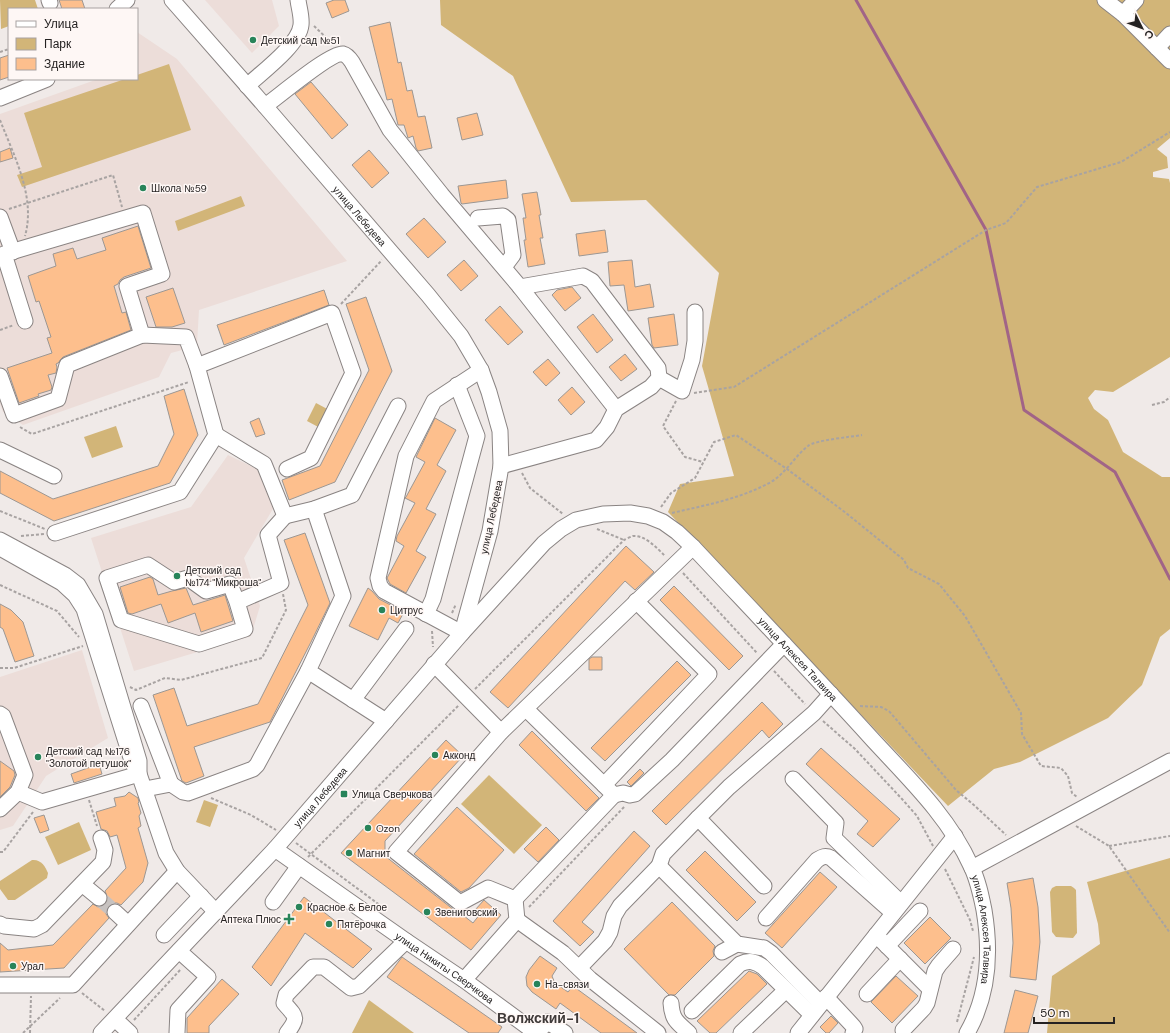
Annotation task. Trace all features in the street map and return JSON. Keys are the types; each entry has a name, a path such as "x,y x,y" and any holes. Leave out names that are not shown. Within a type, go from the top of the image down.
{"street":[{"path":"118,8 128,0"},
{"name":"улица Лебедева","path":"102,1033 124,1027 184,955 216,912 280,853 386,721 462,633 490,531 501,466 500,431 489,392 481,370 456,330 265,106 172,0"},
{"path":"1105,0 1123,14 1170,61"},
{"path":"1123,14 1136,0"},
{"path":"247,86 290,46 299,34 302,24 299,6"},
{"path":"1157,48 1170,34"},
{"path":"265,106 326,61 338,55 344,54 352,62 390,130 442,195 504,267 616,409"},
{"path":"0,98 45,80"},
{"path":"3,213 17,250"},
{"path":"25,321 4,254 143,213 162,274 127,286 142,335"},
{"path":"478,218 504,216 508,220 513,255 504,267"},
{"path":"501,466 596,440 607,427 616,409 651,387 659,378 658,368 592,281 583,276 520,287"},
{"path":"659,378 682,391 692,360 695,341 695,312"},
{"path":"198,372 332,313 353,373 311,458 287,469"},
{"path":"0,376 14,415 58,399 67,365 142,335 186,337 198,372 216,435 264,464 285,516"},
{"path":"462,633 384,591 380,586 378,578 406,456 434,401 481,370"},
{"path":"426,614 433,599 477,436 457,385"},
{"path":"237,602 281,583 268,535 285,516 314,509 352,495 398,406"},
{"path":"55,533 180,492 216,435"},
{"path":"0,450 54,476"},
{"path":"141,706 171,784 183,792 188,793 253,769 257,765 308,671 343,596 314,509"},
{"name":"улица Алексея Талвира","path":"462,633 544,543 561,529 576,520 610,513 630,513 648,516 663,522 677,532 693,547 836,699 928,801 955,836 972,868 983,904 988,956 984,990 978,1008 962,1028"},
{"path":"0,540 65,575 78,585 95,614 139,762 139,774"},
{"path":"515,899 488,888 460,903 396,852 501,732 693,547"},
{"path":"0,548 62,583 76,595 84,609 91,643 133,764 145,789 166,853 177,871 216,912"},
{"path":"148,565 174,582 188,578 206,591 230,584 237,602 245,629 199,644 121,620 107,578 148,565"},
{"path":"464,980 517,920 515,899 709,674 636,601"},
{"path":"353,700 406,629"},
{"path":"526,709 609,790 630,795 635,794 672,760 784,644"},
{"path":"434,664 501,732"},
{"path":"308,671 386,721"},
{"path":"579,968 605,941 610,932 614,916 620,906 659,866 663,854 729,787 814,713 836,699"},
{"path":"0,714 3,716 25,775 18,792 0,809"},
{"path":"972,868 1170,761"},
{"path":"18,792 42,802 139,774"},
{"path":"793,779 836,823 834,838 897,908"},
{"path":"145,789 171,784"},
{"path":"698,818 764,886"},
{"path":"798,1033 955,836"},
{"path":"0,924 4,926 34,929 42,925 103,862 105,850 101,838"},
{"name":"улица Никиты Сверчкова","path":"280,853 406,942 464,980 536,1033"},
{"path":"766,918 817,860 827,856 897,908"},
{"path":"273,902 299,866"},
{"path":"659,866 737,944"},
{"path":"0,985 72,985 177,871"},
{"path":"82,884 99,898"},
{"path":"164,935 201,896"},
{"path":"887,946 920,911"},
{"path":"114,912 128,924"},
{"path":"517,920 563,953 590,979 658,1033"},
{"path":"876,934 930,989"},
{"path":"287,1033 295,1022 295,1015 284,1003 286,995 313,966 324,967 351,988 359,986 406,942"},
{"path":"722,952 737,944 764,948 771,953 820,1005"},
{"path":"903,1030 924,1008 927,1003 935,971 953,949"},
{"path":"177,1033 178,1010 208,977 184,955"},
{"path":"867,994 900,959"},
{"path":"692,1011 740,964 748,961 757,962 786,990 820,1005 853,1026 855,1029 853,1033"},
{"path":"741,1033 786,990"},
{"path":"670,1003 671,1013 675,1020 689,1033"},
{"path":"536,1033 548,1022 565,1033"}],"path":[{"path":"299,6 344,54"},
{"path":"0,120 23,181 28,203 28,224 17,250"},
{"path":"704,462 685,457 663,426 682,391 698,393 734,387 986,230 1006,223 1037,187 1121,162 1170,132"},
{"path":"3,213 28,203 113,175 125,218"},
{"path":"332,313 383,260"},
{"path":"19,426 32,434 198,372"},
{"path":"1152,405 1164,402 1170,397"},
{"path":"653,518 671,493 695,478 714,442 736,435 787,469 846,513 904,560 908,568 938,584 965,616 996,668 1021,713 1022,734 1041,766 1061,768 1068,776 1072,793 1088,805"},
{"path":"653,518 736,497 772,481 787,469 809,445 862,435"},
{"path":"516,463 530,488 566,516 576,520"},
{"path":"0,511 55,533"},
{"path":"596,528 624,540"},
{"path":"16,536 55,533"},
{"path":"299,866 624,540 633,536 643,538 655,546 675,565 814,713 855,749 902,798 917,816 970,920 975,936"},
{"path":"114,677 136,690 165,678 181,680 262,658 286,610 281,583"},
{"path":"0,585 57,611 91,643 14,668 0,668"},
{"path":"445,624 453,612 458,598"},
{"path":"836,699 881,707 889,711 956,790 1016,844"},
{"path":"85,790 101,838"},
{"path":"517,920 635,794"},
{"path":"0,852 3,852 42,802"},
{"path":"1063,818 1109,846 1170,932"},
{"path":"1109,846 1170,836"},
{"path":"280,853 297,844"},
{"path":"962,1028 975,953"},
{"path":"23,1033 72,985 124,1027 184,955"},
{"path":"30,1033 31,985"}],"shaded area":[{"name":"Детский сад №51","path":"205,0 272,0 279,26 252,53"},
{"name":"Школа №59","path":"138,33 177,59 347,261 199,310 197,344 190,348 171,353 159,377 23,425 3,412 0,404 0,114 95,80 138,80"},
{"name":"Детский сад №174 \"Микроша\"","path":"228,455 259,470 274,507 244,558 260,606 251,636 134,671 91,538 191,507"},
{"name":"Детский сад №176 \"Золотой петушок\"","path":"82,650 108,738 46,776 13,826 0,830 0,677"}],"green space":[{"path":"0,0 35,0 38,8 8,8 8,26 1,29"},
{"path":"440,0 1170,0 1170,138 1157,149 1167,157 1168,168 1153,172 1153,177 1169,179 1170,183 1170,357 1113,392 1095,390 1088,398 1094,409 1108,420 1123,452 1162,477 1170,477 1170,629 1160,637 1142,685 1108,718 1020,762 994,769 948,806 668,512 680,484 734,476 702,366 719,273 646,200 571,202 513,76 441,25"},
{"path":"169,64 191,130 22,187 17,175 42,167 24,113 122,80 138,80 138,75"},
{"path":"241,196 245,206 178,231 175,221"},
{"path":"316,403 331,411 322,429 307,421"},
{"path":"116,426 123,447 92,458 84,437"},
{"path":"489,775 542,825 514,854 461,804"},
{"path":"204,800 218,805 210,827 196,822"},
{"path":"79,822 91,850 58,865 45,837"},
{"path":"1170,858 1170,1033 1047,1033 1052,976 1100,944 1098,924 1087,882"},
{"path":"32,860 40,862 44,866 48,873 47,878 15,900 8,900 0,889 0,881"},
{"path":"1056,886 1071,886 1076,890 1077,933 1073,938 1056,937 1052,932 1050,892 1052,888"},
{"path":"369,1000 414,1033 352,1033"}],"building":[{"path":"59,0 82,0 85,8 62,8"},
{"path":"334,0 345,0 349,11 332,18 326,3"},
{"path":"390,22 398,63 401,62 407,91 412,90 418,117 425,116 432,148 418,151 413,136 408,138 404,125 398,125 392,99 387,100 369,27"},
{"path":"8,55 8,77 0,80 0,58"},
{"path":"311,82 348,125 332,139 295,94"},
{"path":"477,113 483,135 462,140 457,118"},
{"path":"10,148 13,158 0,162 0,152"},
{"path":"369,150 389,173 372,188 352,165"},
{"path":"506,180 508,198 461,203 458,186"},
{"path":"537,192 543,238 540,238 545,264 528,267 524,240 526,240 523,218 526,218 522,194"},
{"path":"424,218 446,242 428,258 406,234"},
{"path":"138,226 151,268 124,277 114,286 122,313 126,312 131,330 63,357 56,364 56,373 48,375 52,387 51,390 19,403 7,368 52,353 47,338 51,337 39,301 36,302 28,276 56,266 53,254 73,248 77,259 106,250 102,238"},
{"path":"605,230 608,252 579,256 576,234"},
{"path":"464,260 478,276 461,291 447,275"},
{"path":"632,260 635,287 650,284 654,307 628,311 624,285 610,286 608,262"},
{"path":"572,287 581,298 565,311 552,295 557,290"},
{"path":"173,288 185,323 172,327 156,327 146,297"},
{"path":"324,290 329,305 224,345 217,325"},
{"path":"366,297 392,371 335,482 289,500 282,480 320,466 369,370 346,304"},
{"path":"500,306 523,332 508,345 485,320"},
{"path":"593,314 613,340 597,353 577,327"},
{"path":"674,314 678,345 654,348 652,345 648,318"},
{"path":"625,354 637,369 621,381 609,367"},
{"path":"548,359 560,373 546,386 533,372"},
{"path":"572,387 585,402 571,415 558,400"},
{"path":"184,389 198,435 170,483 54,521 0,493 0,471 53,499 158,466 174,434 164,396"},
{"path":"259,418 265,434 256,437 250,422"},
{"path":"435,418 456,430 437,465 446,471 426,509 436,514 416,551 426,557 406,593 390,584 387,578 404,546 396,541 397,536 415,503 405,498 425,462 416,457"},
{"path":"305,533 330,603 270,722 194,747 204,776 186,783 182,781 153,695 174,688 187,726 258,704 308,605 284,540"},
{"path":"626,546 654,572 635,590 625,581 508,708 490,692"},
{"path":"150,577 153,579 158,595 186,588 193,605 225,595 233,621 201,632 195,613 168,623 161,604 132,614 128,613 120,587"},
{"path":"674,586 743,656 729,670 660,600"},
{"path":"368,588 379,599 404,612 398,623 389,618 378,640 349,626"},
{"path":"0,604 11,610 23,622 34,656 15,662 3,629 0,627"},
{"path":"592,657 602,657 602,670 589,670 589,659"},
{"path":"677,661 691,675 605,761 591,748"},
{"path":"762,702 783,724 769,738 762,730 666,825 652,811"},
{"path":"532,731 599,798 586,811 519,745"},
{"path":"446,740 463,756 385,841 385,856 473,923 480,914 475,910 484,900 501,915 471,950 341,853"},
{"path":"821,748 900,819 873,847 857,834 868,821 806,764"},
{"path":"0,761 14,771 15,775 10,787 0,797"},
{"path":"99,764 102,774 74,783 71,774"},
{"path":"640,769 644,773 631,786 627,782"},
{"path":"129,792 138,798 141,813 139,816 141,826 138,828 148,863 143,882 121,905 113,903 108,906 106,914 109,918 64,968 0,972 0,943 8,950 53,945 93,904 98,907 106,903 108,899 105,891 126,868 117,835 110,837 107,831 101,829 96,812 116,806 114,798 125,796"},
{"path":"457,807 504,850 469,888 461,892 414,854"},
{"path":"44,815 49,830 40,833 34,818"},
{"path":"546,827 559,840 538,862 524,849"},
{"path":"634,831 650,846 582,922 594,932 580,946 553,921"},
{"path":"705,851 756,902 737,921 686,870"},
{"path":"820,872 837,887 782,948 765,933"},
{"path":"1033,878 1038,907 1040,942 1036,980 1010,977 1013,943 1011,908 1007,883"},
{"path":"304,897 372,949 353,968 305,933 271,986 252,967"},
{"path":"672,902 715,946 713,951 714,956 675,995 669,995 624,949"},
{"path":"930,917 951,938 925,964 904,943"},
{"path":"540,956 557,968 552,976 558,985 568,992 573,986 637,1033 601,1033 560,1003 556,1009 532,992 527,986 526,977 529,970"},
{"path":"402,957 502,1027 498,1033 469,1033 387,977"},
{"path":"749,971 757,974 767,984 716,1033 710,1033 697,1021"},
{"path":"896,976 918,996 892,1023 871,1002"},
{"path":"222,979 239,994 209,1026 209,1033 187,1033 187,1018"},
{"path":"1015,990 1038,996 1028,1033 1004,1033"},
{"path":"831,1016 838,1023 829,1033 826,1033 820,1027"}],"waterway":[{"path":"856,0 986,230 1024,410 1115,472 1170,579"}],"tunnel":[{"path":"99,898 115,912"}],"place":[{"name":"Детский сад №51","path":"253,40"},
{"name":"Школа №59","path":"143,188"},
{"name":"Детский сад №174 \"Микроша\"","path":"177,576"},
{"name":"Цитрус","path":"382,610"},
{"name":"Акконд","path":"435,755"},
{"name":"Детский сад №176 \"Золотой петушок\"","path":"38,757"},
{"name":"Улица Сверчкова","path":"344,794"},
{"name":"Ozon","path":"368,828"},
{"name":"Магнит","path":"349,853"},
{"name":"Красное & Белое","path":"299,907"},
{"name":"Звениговский","path":"427,912"},
{"name":"Аптека Плюс","path":"289,919"},
{"name":"Пятёрочка","path":"329,924"},
{"name":"Урал","path":"13,966"},
{"name":"На-связи","path":"537,984"}],"district":[{"name":"Волжский-1","path":"538,1018"}]}
